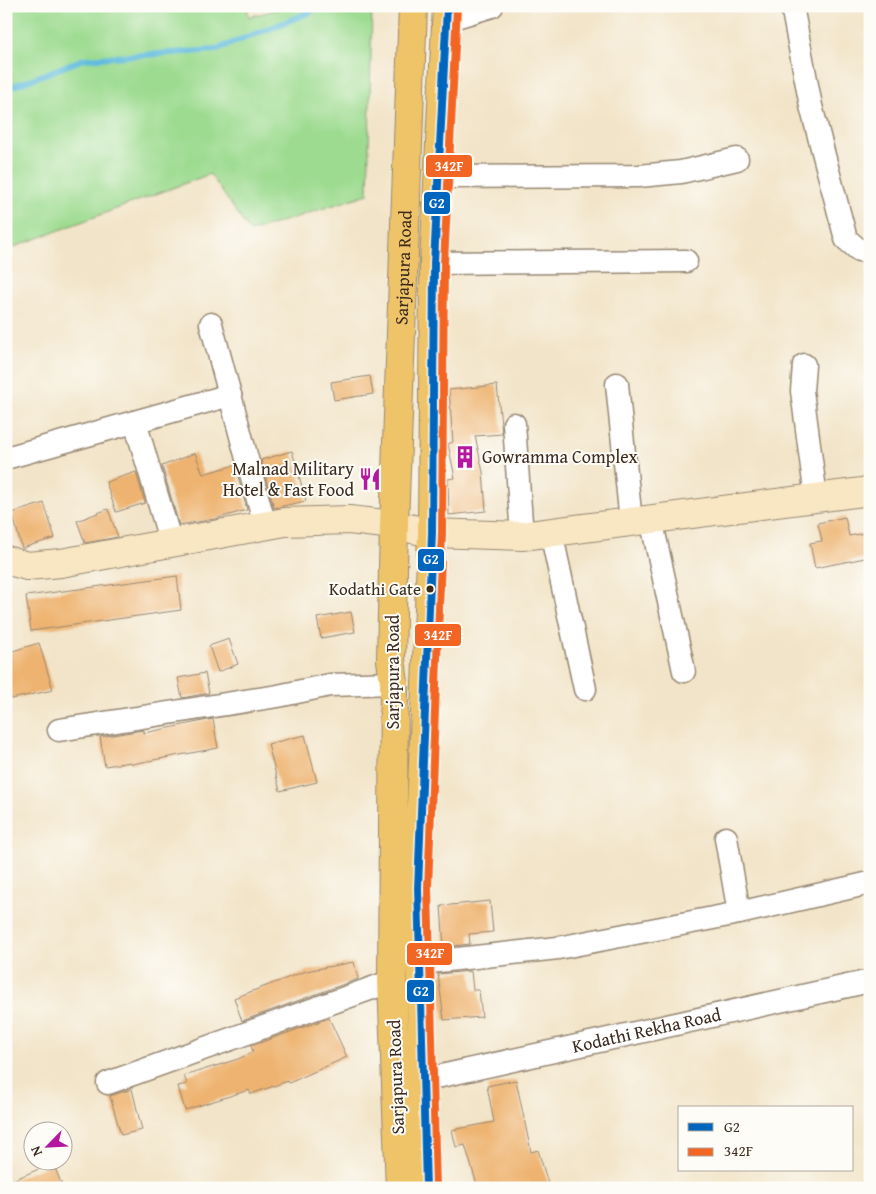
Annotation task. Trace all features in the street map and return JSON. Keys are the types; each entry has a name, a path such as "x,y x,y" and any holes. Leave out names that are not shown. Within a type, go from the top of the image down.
{"main road":[{"name":"Sarjapura Road","path":"400,1188 392,981 394,683 392,660 394,525 412,6"},
{"name":"Sarjapura Road","path":"426,1188 418,888 432,533 434,263 447,13"}],"street":[{"path":"447,13 492,6"},
{"path":"792,6 811,106 846,239 860,250 870,251"},
{"path":"438,177 639,176 681,172 737,159"},
{"path":"434,263 686,261"},
{"path":"212,324 265,526"},
{"path":"804,365 802,391 816,498"},
{"path":"617,384 641,520 684,671"},
{"path":"6,458 230,395"},
{"path":"135,422 171,543"},
{"path":"514,424 522,536"},
{"path":"6,560 27,566 61,563 285,522 349,520 394,525 432,533 522,536 870,491"},
{"path":"551,532 585,689"},
{"path":"59,730 278,696 330,685 394,683"},
{"path":"726,838 739,913"},
{"path":"420,963 558,948 739,913 870,883"},
{"path":"108,1083 392,981"},
{"name":"Kodathi Rekha Road","path":"423,1080 870,981"}],"green space":[{"path":"6,6 247,6 249,17 290,6 372,6 368,194 250,232 210,174 6,250"}],"building":[{"path":"370,376 373,394 334,400 331,382"},
{"path":"497,385 502,434 475,436 483,472 486,511 449,515 448,479 455,478 448,444 453,442 449,390"},
{"path":"292,451 306,501 274,508 261,460"},
{"path":"195,453 203,474 235,465 247,510 215,519 179,525 162,466"},
{"path":"136,472 145,503 116,512 106,482"},
{"path":"44,503 55,538 22,548 12,513"},
{"path":"108,509 118,537 85,543 77,521"},
{"path":"845,517 849,536 870,532 870,557 815,568 810,543 822,541 818,523"},
{"path":"177,576 181,610 31,631 26,596"},
{"path":"351,612 355,632 321,638 317,618"},
{"path":"229,639 238,664 218,672 209,646"},
{"path":"39,643 53,690 11,699 6,684 6,653"},
{"path":"205,673 209,693 182,698 178,678"},
{"path":"213,719 218,748 132,764 131,762 105,766 100,737 144,730 144,733"},
{"path":"305,735 317,782 280,791 268,744"},
{"path":"490,901 493,932 469,934 470,944 444,947 441,906"},
{"path":"354,962 358,979 242,1021 234,998 306,971"},
{"path":"471,971 473,990 479,990 482,1017 444,1020 438,974"},
{"path":"329,1018 347,1057 289,1083 288,1081 251,1094 249,1090 185,1110 178,1086 187,1084 184,1076 238,1059 253,1052 251,1046"},
{"path":"516,1080 531,1152 538,1150 548,1183 532,1188 478,1188 465,1145 456,1147 452,1130 494,1122 487,1086"},
{"path":"132,1089 142,1130 121,1135 110,1096"},
{"path":"32,1172 57,1172 63,1188 6,1188 6,1183"}],"waterway":[{"path":"6,89 84,59 215,50 311,12 315,6"}],"transit line":[{"name":"G2","path":"426,1188 418,888 432,533 434,263 447,6"},
{"name":"342F","path":"436,1188 428,888 442,533 444,263 457,7"}],"place":[{"name":"Gowramma Complex","path":"465,457"},
{"name":"Malnad Military Hotel & Fast Food","path":"370,479"},
{"name":"Kodathi Gate","path":"430,589"}]}
